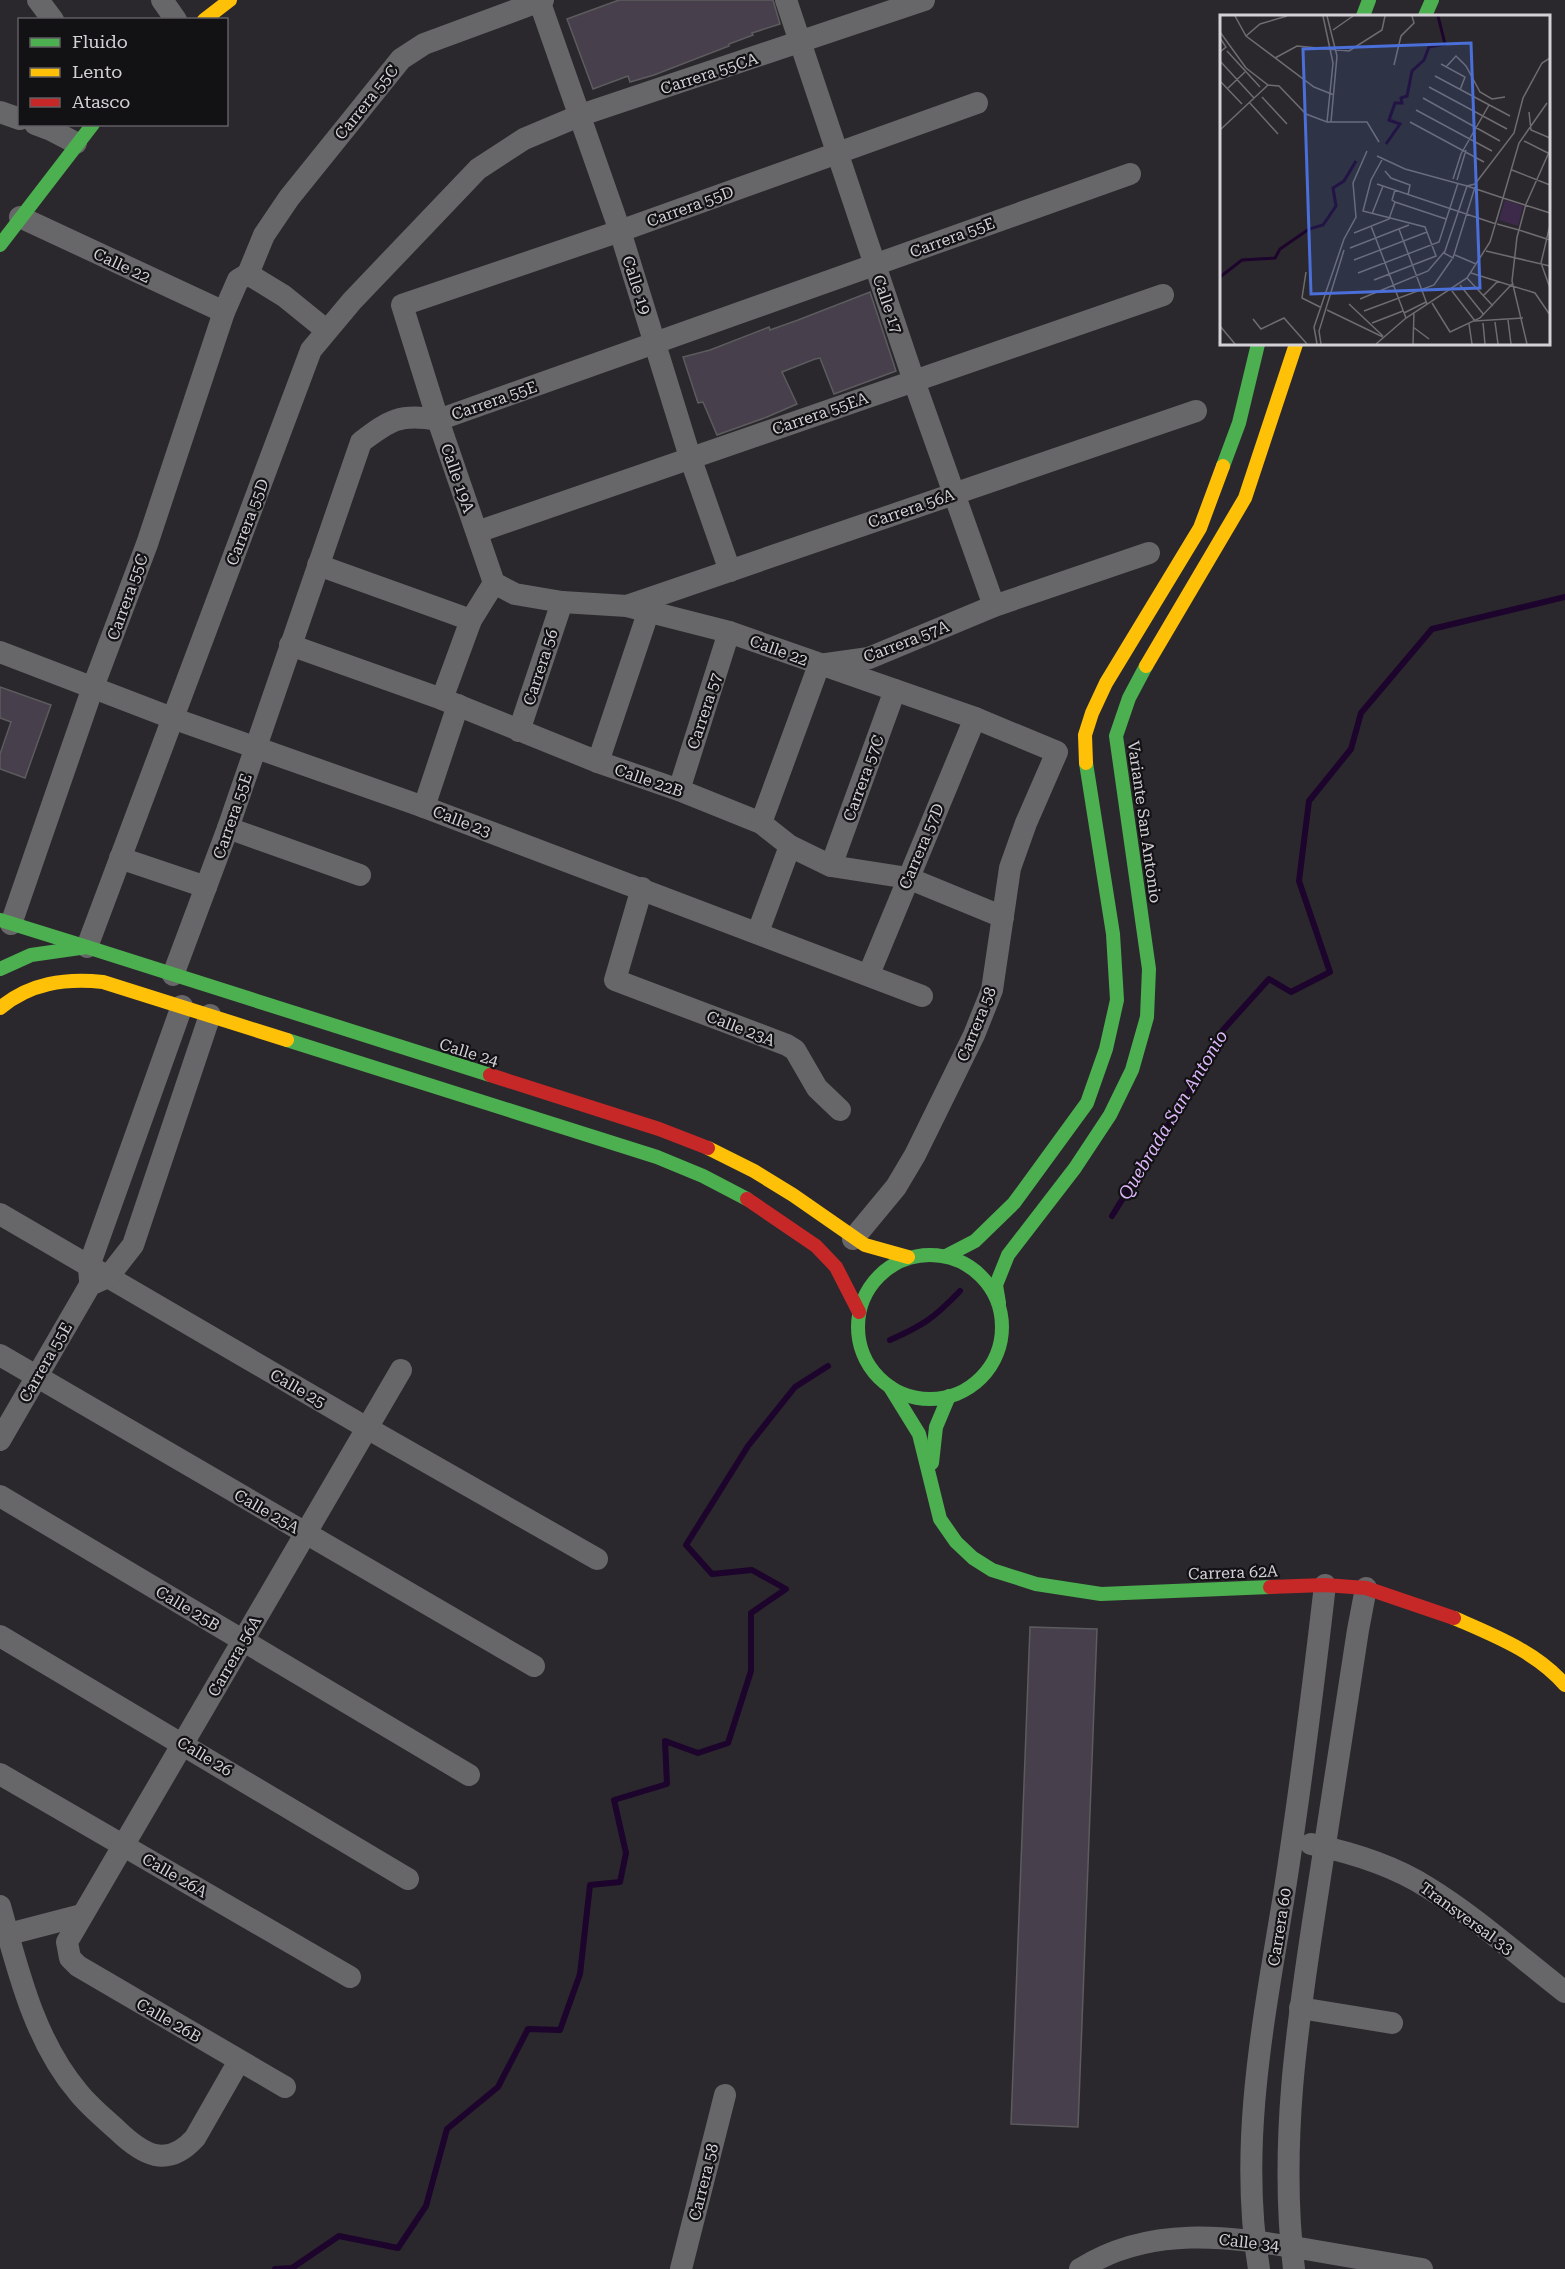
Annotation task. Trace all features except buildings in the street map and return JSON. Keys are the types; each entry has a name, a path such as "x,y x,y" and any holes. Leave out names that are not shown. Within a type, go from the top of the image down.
{"main road":[{"path":"207,18 230,0"},
{"path":"1363,15 1369,0"},
{"path":"1425,15 1432,0"},
{"path":"0,245 91,126"},
{"name":"Variante San Antonio","path":"946,1256 975,1241 1014,1203 1087,1103 1106,1049 1117,1000 1113,934 1084,751 1084,735 1106,683 1200,528 1239,423 1257,345"},
{"name":"Variante San Antonio","path":"999,1303 991,1287 979,1272 963,1262 933,1254 908,1257 890,1266 876,1278 865,1293 858,1312 857,1329 860,1346 866,1362 877,1376 890,1387 919,1398 949,1396 976,1383 986,1373 1000,1347 1003,1332 999,1303 996,1285 1008,1255 1075,1168 1110,1115 1132,1070 1147,1017 1149,969 1116,736 1129,698 1245,498 1296,345"},
{"name":"Calle 24","path":"7,926 87,947 659,1129 714,1150 753,1171 793,1195 853,1239 884,1252 908,1257"},
{"path":"6,961 31,954 87,947"},
{"path":"0,1008 31,988 80,979 103,981 648,1154 704,1176 746,1198 816,1246 836,1267 858,1312"},
{"name":"Carrera 62A","path":"890,1387 919,1434 940,1520 956,1542 992,1570 1036,1584 1101,1594 1325,1585 1366,1588 1453,1617 1508,1642 1553,1671 1565,1685"},
{"name":"Carrera 62A","path":"931,1482 936,1427 949,1396"}],"street":[{"path":"38,0 52,18"},
{"path":"162,0 175,18"},
{"name":"Calle 19","path":"540,0 620,231 690,457 730,571"},
{"name":"Carrera 55C","path":"7,926 147,544 224,312 238,280 248,274 264,235 289,198 400,59 424,44 540,0"},
{"name":"Calle 17","path":"786,0 914,381 994,606"},
{"name":"Carrera 55CA","path":"497,155 524,140 581,115 802,43 924,0"},
{"name":"Carrera 55D","path":"402,305 620,231 977,103"},
{"path":"0,112 18,118"},
{"path":"40,126 76,143"},
{"name":"Carrera 55D","path":"87,947 311,350 326,330 478,169 497,155"},
{"name":"Carrera 55E","path":"173,975 228,828 361,442 388,422 415,416 438,420 1130,174"},
{"name":"Calle 22","path":"20,217 224,312"},
{"path":"248,274 284,296 326,330"},
{"name":"Carrera 55EA","path":"477,532 1163,295"},
{"name":"Calle 19A","path":"402,305 438,420 494,583"},
{"name":"Carrera 56A","path":"637,610 730,571 1196,411"},
{"name":"Carrera 57A","path":"819,664 869,658 994,606 1149,553"},
{"path":"318,565 471,620"},
{"path":"424,807 471,620 494,583"},
{"name":"Calle 22","path":"494,583 515,594 562,602 637,610 729,632 975,718 1057,752"},
{"name":"Carrera 56","path":"519,731 562,602"},
{"path":"598,762 637,610"},
{"name":"Carrera 57","path":"679,790 729,632"},
{"name":"Calle 22B","path":"290,645 450,702 598,762 679,790 761,823 790,846 831,866 908,878 1003,917"},
{"name":"Calle 23","path":"0,652 172,718 424,807 642,888 922,996"},
{"path":"761,823 819,664"},
{"name":"Carrera 57C","path":"831,866 895,690"},
{"name":"Carrera 57D","path":"869,974 975,718"},
{"name":"Carrera 58","path":"853,1239 896,1187 915,1155 974,1035 992,990 1010,868 1026,823 1057,752"},
{"path":"228,828 360,875"},
{"path":"758,932 790,846"},
{"path":"120,858 206,888"},
{"name":"Calle 23A","path":"642,888 615,980 787,1045 795,1050 817,1088 840,1110"},
{"name":"Carrera 55E","path":"0,1440 96,1276 182,1006"},
{"name":"Carrera 55E","path":"96,1276 133,1245 210,1015"},
{"name":"Calle 25","path":"0,1214 96,1276 597,1559"},
{"name":"Calle 25A","path":"0,1354 534,1666"},
{"name":"Carrera 56A","path":"67,1942 401,1370"},
{"name":"Calle 25B","path":"0,1496 469,1775"},
{"name":"Carrera 60","path":"1259,2269 1254,2240 1252,2196 1256,2076 1292,1840 1325,1585"},
{"name":"Carrera 60","path":"1293,2258 1288,2130 1300,2008 1366,1588"},
{"name":"Calle 26","path":"0,1636 408,1879"},
{"name":"Calle 26A","path":"0,1774 350,1977"},
{"name":"Transversal 33","path":"1292,1840 1374,1862 1425,1886 1470,1917 1565,1992"},
{"path":"0,1906 21,1982 32,2010 60,2064 78,2092 129,2141 150,2156 172,2155 195,2138 239,2061"},
{"path":"9,1934 82,1916"},
{"name":"Calle 26B","path":"67,1942 70,1958 78,1966 285,2087"},
{"path":"1300,2008 1392,2023"},
{"name":"Carrera 58","path":"681,2269 725,2095"},
{"name":"Calle 34","path":"1080,2269 1091,2262 1140,2242 1193,2236 1254,2240 1293,2258 1422,2269"}],"waterway":[{"name":"Quebrada San Antonio","path":"1112,1216 1192,1086 1223,1030 1269,979 1291,992 1330,972 1299,881 1309,801 1351,749 1361,713 1432,629 1565,597"},
{"name":"Quebrada San Antonio","path":"890,1340 928,1320 960,1291"},
{"name":"Quebrada San Antonio","path":"275,2269 292,2268 339,2236 398,2248 426,2206 447,2129 498,2087 528,2029 560,2030 580,1974 590,1885 620,1882 626,1853 614,1800 667,1784 665,1741 698,1753 728,1743 751,1671 751,1613 786,1589 752,1570 712,1574 686,1545 748,1446 795,1387 828,1366"}],"traffic: fast":[{"path":"1363,15 1369,0"},
{"path":"1425,15 1432,0"},
{"path":"0,245 91,126"},
{"path":"1223,466 1239,423 1258,345"},
{"path":"999,1303 996,1285 1008,1255 1075,1168 1110,1115 1132,1070 1147,1017 1149,969 1116,736 1129,698 1146,666"},
{"path":"946,1256 975,1241 1014,1203 1087,1103 1106,1049 1117,1000 1113,934 1086,763"},
{"path":"0,920 87,947"},
{"path":"0,969 31,955 87,947 490,1075"},
{"path":"287,1040 657,1157 703,1176 747,1199"},
{"path":"930,1255 958,1260 981,1276 997,1299 1002,1327 997,1355 981,1378 958,1394 930,1399 902,1394 879,1378 863,1355 858,1327 863,1299 879,1276 902,1260 930,1255"},
{"path":"890,1387 919,1434 940,1519 956,1542 973,1558 992,1570 1036,1584 1101,1594 1270,1587"},
{"path":"932,1463 936,1427 949,1396"}],"traffic: slow":[{"path":"207,18 230,0"},
{"path":"1146,666 1245,498 1296,345"},
{"path":"1086,763 1085,735 1092,713 1106,683 1200,528 1223,466"},
{"path":"0,1008 23,993 48,984 75,981 103,982 287,1040"},
{"path":"708,1148 754,1171 793,1195 865,1245 908,1257"},
{"path":"1454,1618 1528,1654 1554,1673 1565,1685"}],"traffic: jam":[{"path":"490,1075 659,1129 708,1148"},
{"path":"747,1199 816,1246 836,1267 859,1312"},
{"path":"1270,1587 1325,1585 1366,1588 1454,1618"}]}
